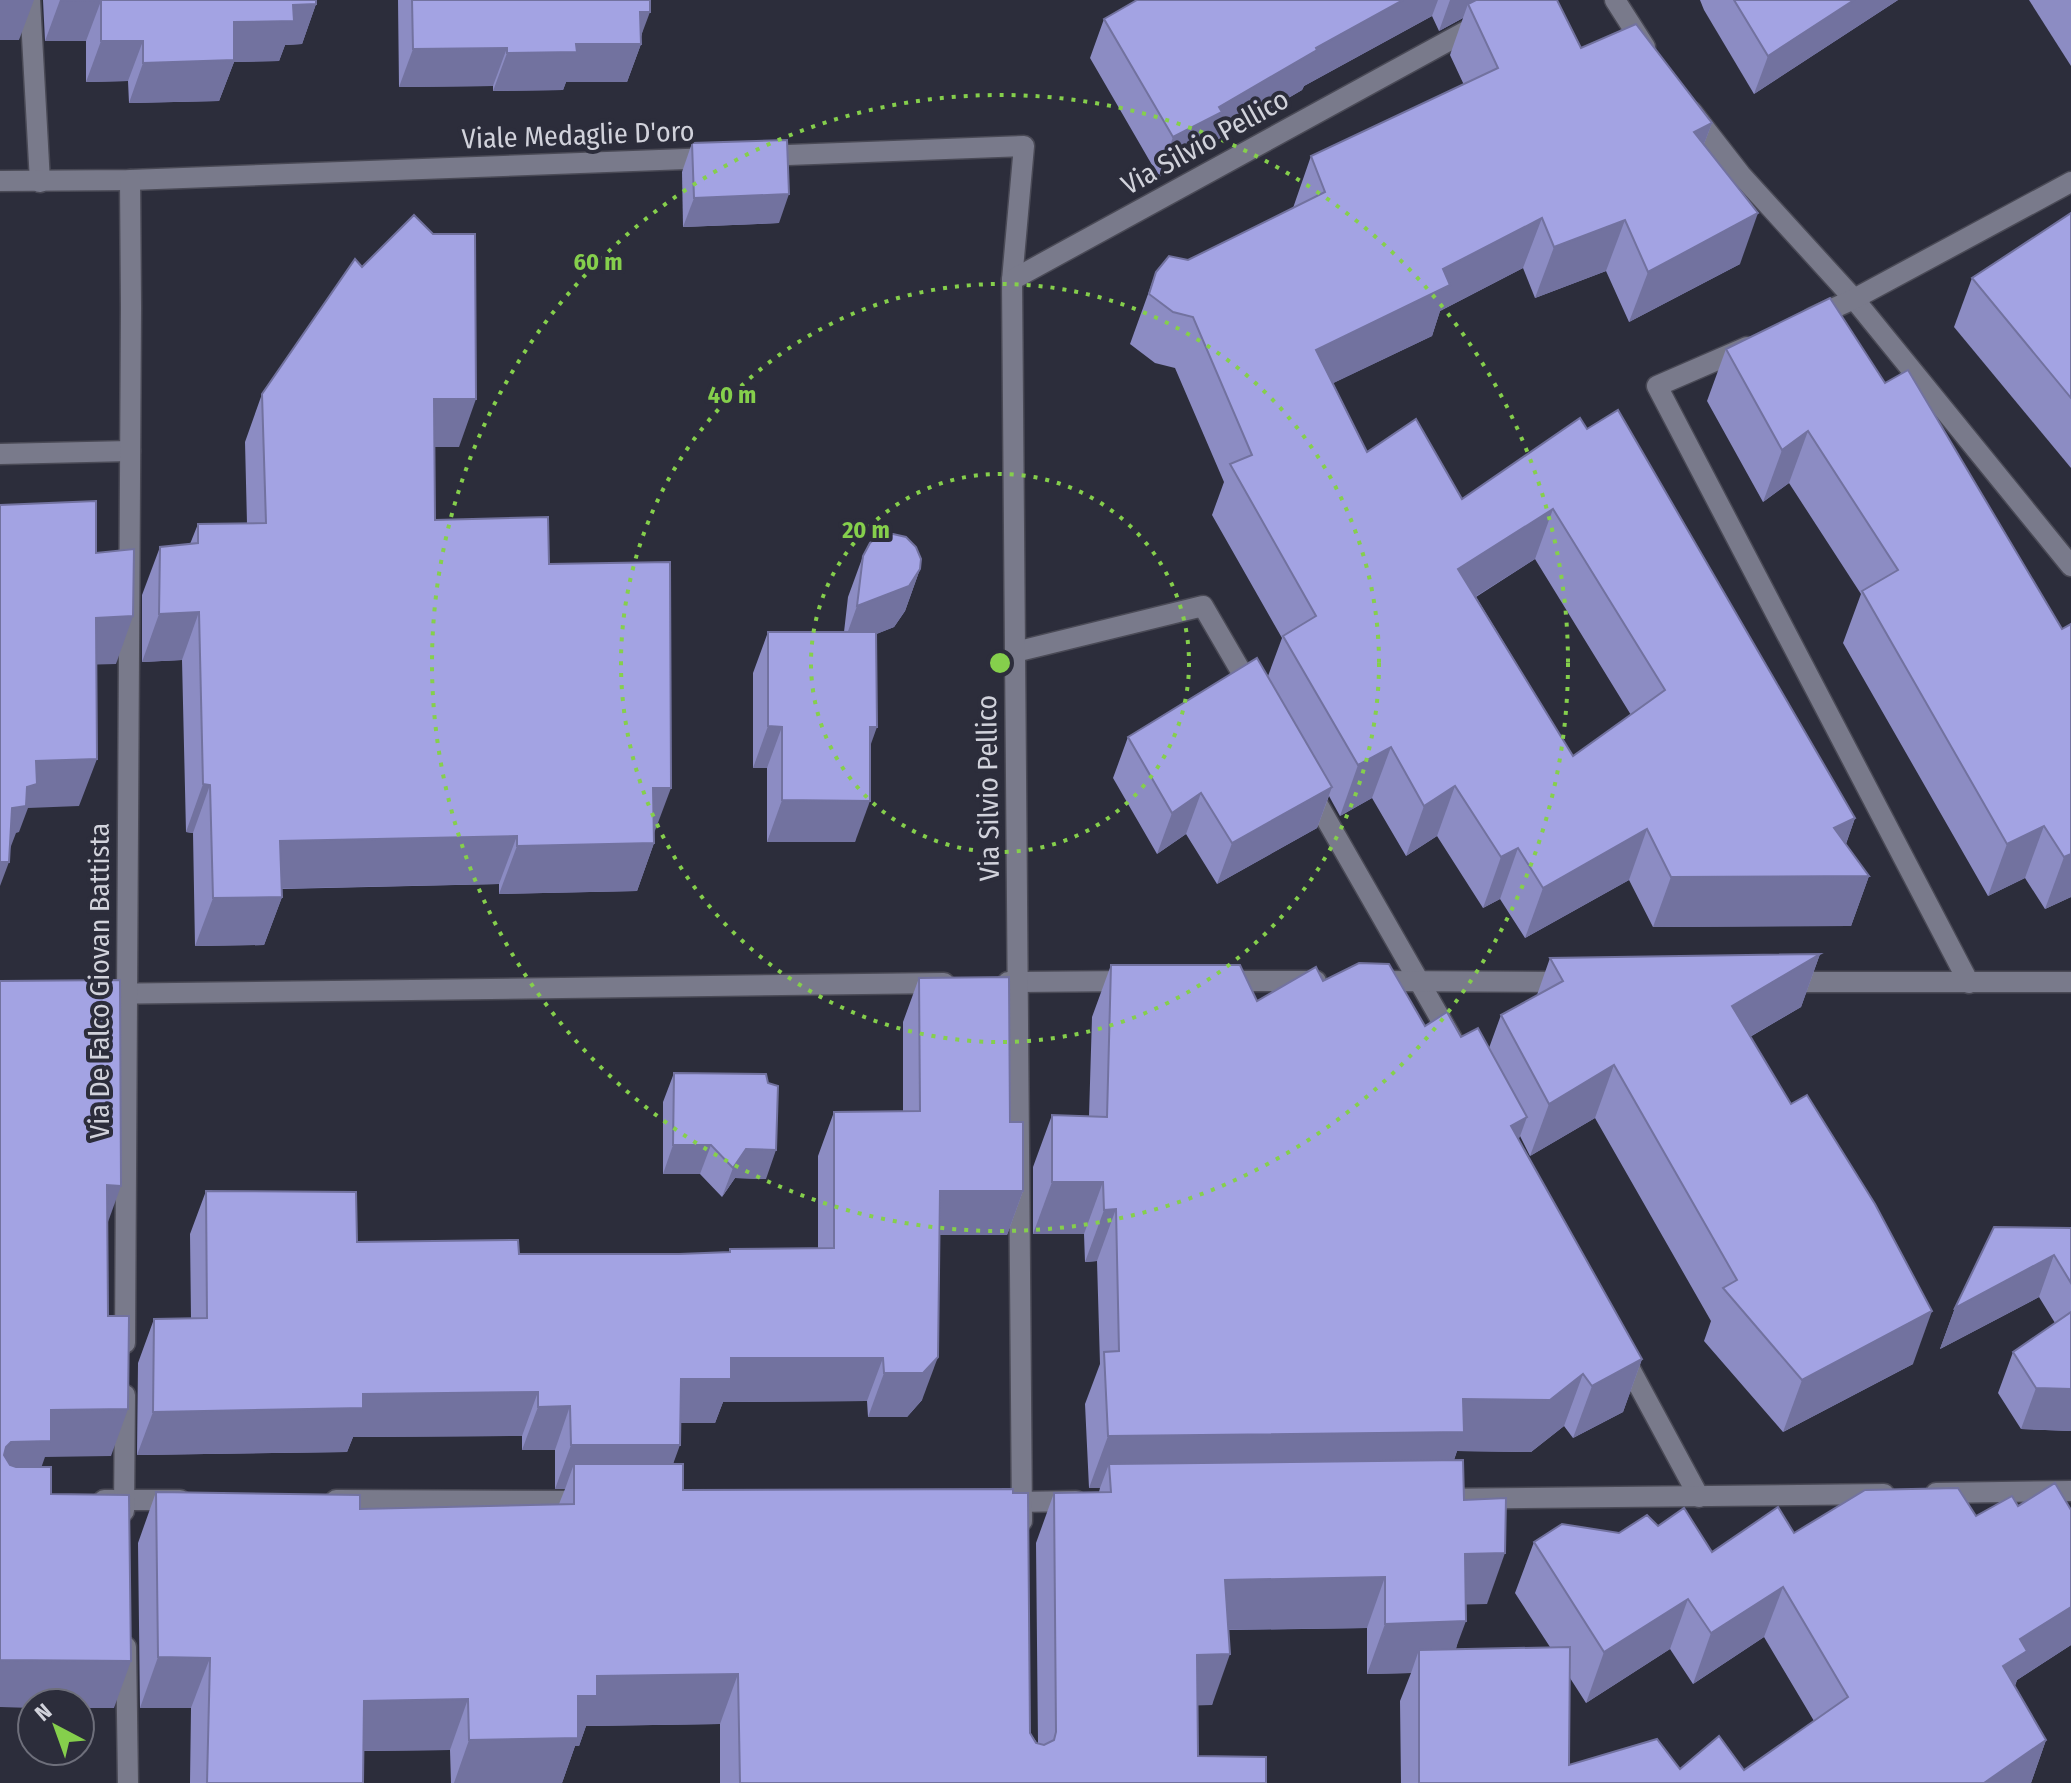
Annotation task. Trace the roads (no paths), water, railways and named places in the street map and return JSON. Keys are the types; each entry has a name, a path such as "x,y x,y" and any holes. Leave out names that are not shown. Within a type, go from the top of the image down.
{"street":[{"path":"30,0 40,182"},
{"name":"Via Silvio Pellico","path":"1023,1549 1012,280 1523,0"},
{"path":"1615,0 1656,64"},
{"path":"1684,101 1741,175 1854,299 2071,566"},
{"name":"Viale Medaglie D'oro","path":"0,181 130,180 1024,146 1012,280"},
{"name":"Via De Falco Giovan Battista","path":"124,1531 130,180"},
{"path":"1798,324 1854,299 2071,182"},
{"path":"1770,337 1657,386 1969,983"},
{"path":"0,454 130,451"},
{"path":"1015,652 1203,606 1265,713"},
{"path":"1296,767 1421,981 1458,1051"},
{"path":"79,994 1157,981"},
{"path":"1204,981 1593,982"},
{"path":"1765,982 2071,982"},
{"path":"1616,1344 1699,1497"},
{"path":"1416,1499 2071,1491"},
{"path":"78,1500 203,1500"},
{"path":"313,1500 613,1501"},
{"path":"991,1502 1101,1501"},
{"path":"126,1626 128,1783"}]}
